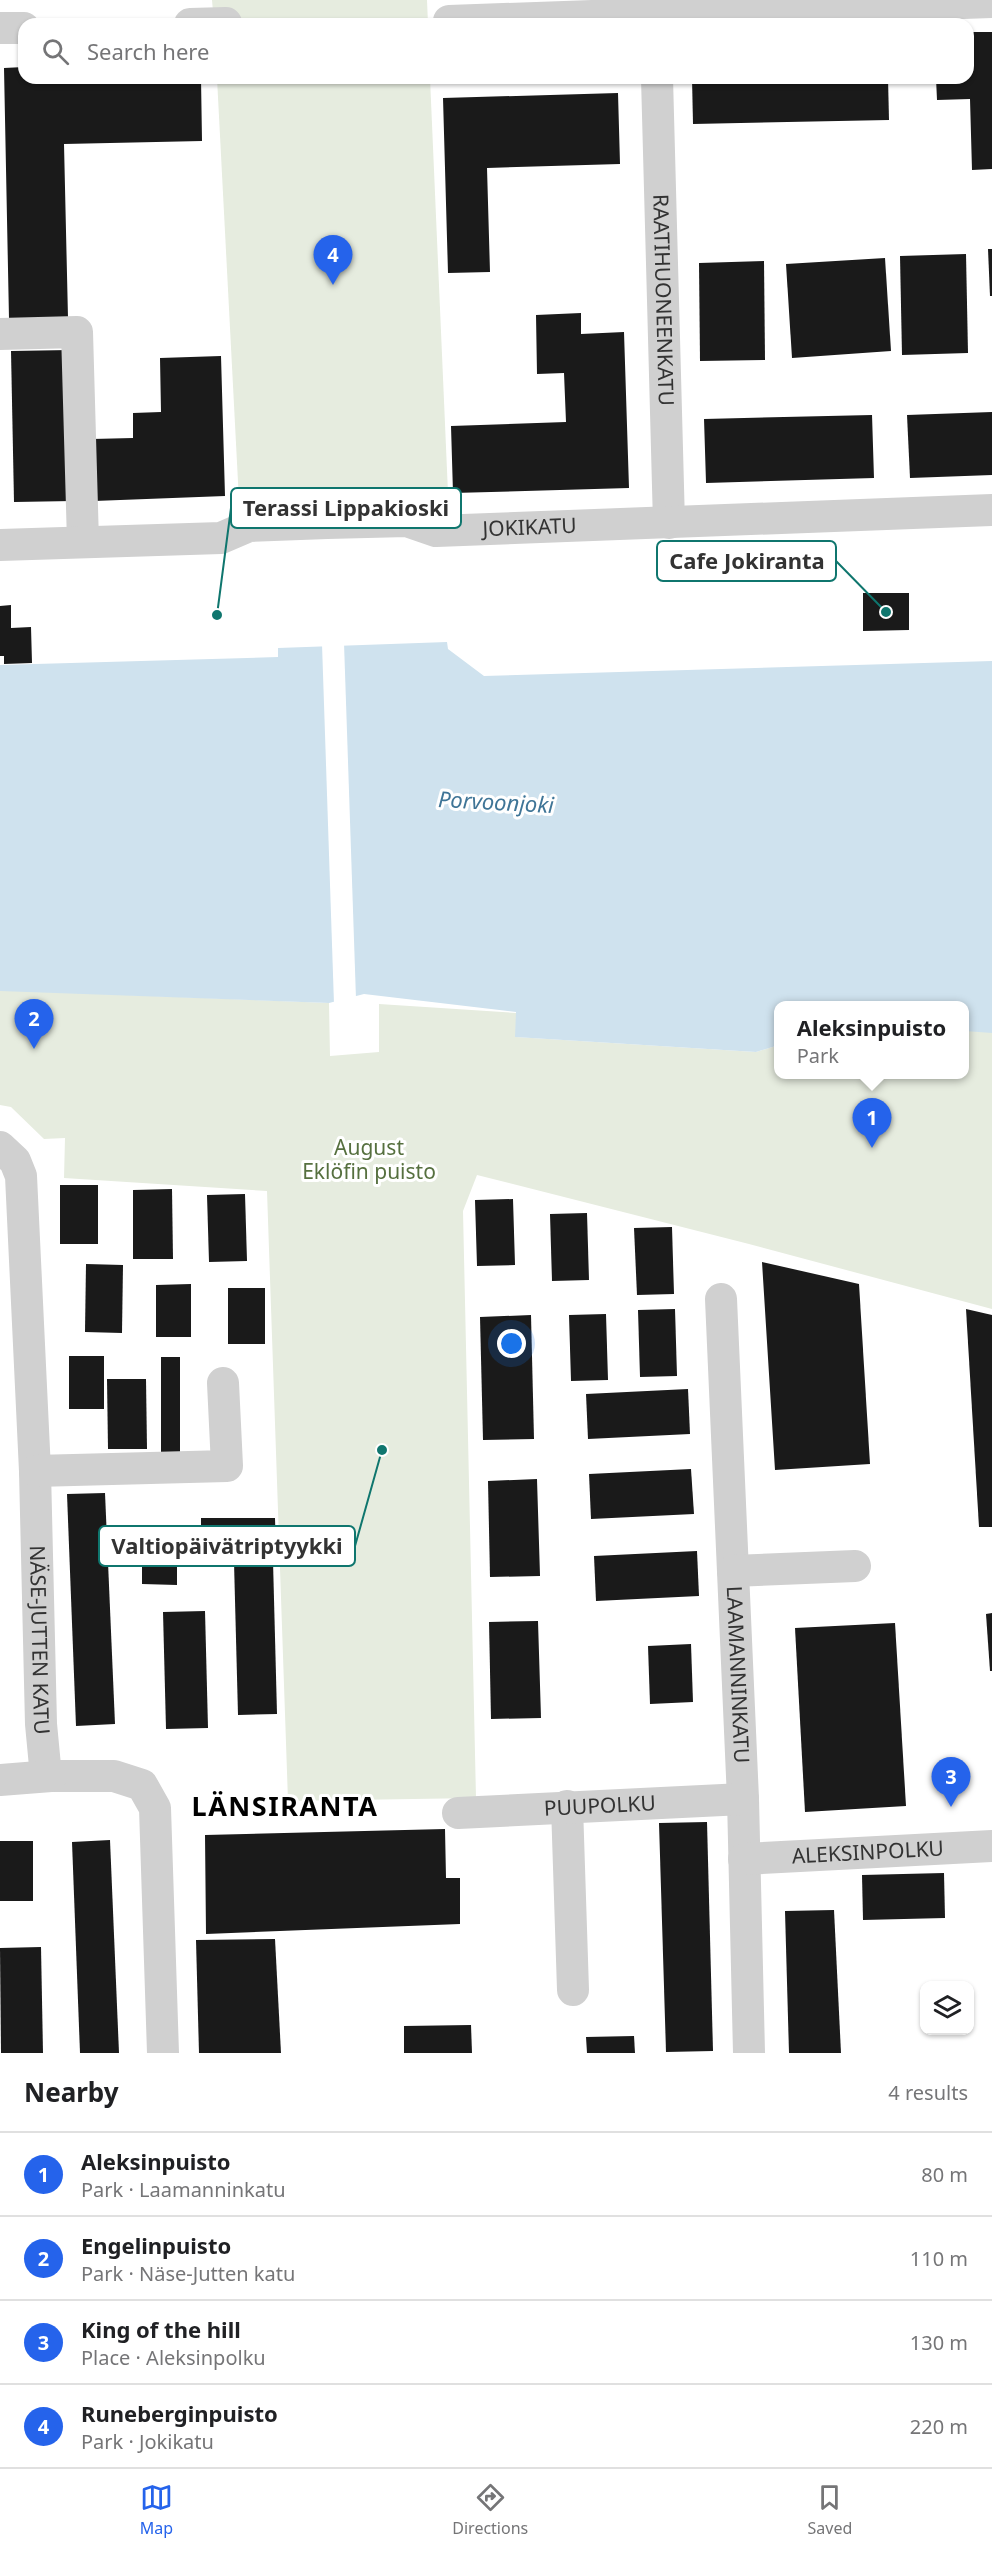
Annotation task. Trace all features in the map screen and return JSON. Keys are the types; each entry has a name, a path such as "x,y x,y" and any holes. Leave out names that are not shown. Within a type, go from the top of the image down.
{"street":[{"path":"518,18 992,2"},
{"path":"0,28 18,28"},
{"name":"RAATIHUONEENKATU","path":"657,84 669,523"},
{"path":"0,334 77,332 83,542"},
{"name":"JOKIKATU","path":"0,544 221,538 249,526 327,523 406,521 436,531 992,510"},
{"name":"NÄSE-JUTTEN KATU","path":"0,1147 15,1161 21,1176 35,1471 40,1724 45,1766 51,1776"},
{"name":"LAAMANNINKATU","path":"721,1299 743,1799 748,2053"},
{"path":"35,1471 227,1466 223,1383"},
{"path":"733,1571 855,1566"},
{"path":"0,1779 114,1776 142,1785 155,1808 163,2053"},
{"name":"PUUPOLKU","path":"458,1813 743,1799"},
{"path":"567,1806 573,1990"},
{"name":"ALEKSINPOLKU","path":"744,1859 992,1846"}],"green space":[{"path":"212,0 427,0 428,18 214,18"},
{"path":"217,84 430,84 448,493 239,501"},
{"name":"August Eklöfin puisto","path":"0,990 329,1003 330,1056 379,1052 379,1004 516,1013 516,1037 756,1052 774,1047 774,1079 969,1079 969,1029 992,1031 992,1309 477,1175 463,1211 476,1798 288,1801 267,1191 64,1178 65,1138 44,1139 11,1107 0,1105"}],"water":[{"name":"Porvoonjoki","path":"447,642 448,649 484,676 992,661 992,1033 969,1031 969,1001 774,1001 774,1047 756,1052 515,1037 516,1012 364,994 329,1003 0,991 0,665 278,657 278,648"}],"pier":[{"path":"344,643 356,999 334,1004 322,644"}],"building":[{"path":"974,32 992,32 992,169 972,170 970,99 937,100 936,84 974,84"},
{"path":"18,67 18,84 201,84 202,141 64,144 68,318 9,319 4,68"},
{"path":"692,84 888,84 889,120 693,124"},
{"path":"618,93 620,164 487,168 490,272 448,273 443,98"},
{"path":"988,249 992,249 992,296 990,296"},
{"path":"966,254 968,353 902,355 900,256"},
{"path":"885,258 891,351 792,358 786,264"},
{"path":"764,261 765,360 700,361 699,263"},
{"path":"581,313 581,334 624,332 629,488 453,493 451,426 566,422 564,373 537,374 536,315"},
{"path":"70,350 73,501 14,502 11,351"},
{"path":"221,356 225,496 94,501 92,439 133,438 133,413 161,412 160,358"},
{"path":"992,412 992,475 910,478 907,415"},
{"path":"872,415 874,478 706,483 704,419"},
{"path":"863,593 909,593 909,630 863,631"},
{"path":"11,605 11,628 31,627 32,663 4,664 4,656 0,656 0,606"},
{"path":"60,1185 98,1185 98,1244 60,1244"},
{"path":"172,1189 173,1259 133,1259 133,1190"},
{"path":"245,1194 247,1261 209,1262 207,1195"},
{"path":"513,1199 515,1265 477,1266 475,1200"},
{"path":"587,1213 589,1280 552,1281 550,1214"},
{"path":"672,1227 674,1294 637,1295 634,1228"},
{"path":"762,1262 859,1284 870,1464 775,1470"},
{"path":"86,1264 123,1265 122,1333 85,1332"},
{"path":"191,1284 191,1337 156,1337 156,1285"},
{"path":"228,1288 265,1288 265,1344 228,1344"},
{"path":"675,1309 677,1376 640,1377 638,1310"},
{"path":"966,1309 992,1315 992,1527 979,1527"},
{"path":"606,1314 608,1380 571,1381 569,1315"},
{"path":"531,1315 534,1439 483,1440 480,1317"},
{"path":"69,1356 104,1356 104,1409 69,1409"},
{"path":"161,1357 180,1357 180,1453 161,1453"},
{"path":"107,1379 146,1379 147,1449 108,1449"},
{"path":"688,1389 690,1434 588,1439 586,1394"},
{"path":"691,1469 694,1514 591,1519 589,1474"},
{"path":"537,1479 540,1576 490,1577 488,1481"},
{"path":"105,1493 115,1724 76,1726 67,1494"},
{"path":"201,1518 275,1518 276,1554 201,1554"},
{"path":"142,1532 177,1532 177,1585 142,1584"},
{"path":"697,1551 699,1596 596,1601 594,1556"},
{"path":"273,1561 277,1714 238,1715 234,1562"},
{"path":"205,1611 208,1728 166,1729 163,1612"},
{"path":"992,1613 992,1671 990,1671 986,1614"},
{"path":"538,1621 541,1718 491,1719 489,1622"},
{"path":"895,1623 906,1806 805,1812 795,1628"},
{"path":"691,1644 693,1702 650,1704 648,1646"},
{"path":"707,1822 713,2051 666,2052 659,1823"},
{"path":"445,1829 446,1878 460,1878 460,1924 206,1934 205,1835"},
{"path":"110,1840 119,2053 80,2053 72,1842"},
{"path":"0,1841 33,1841 33,1901 0,1901"},
{"path":"944,1873 945,1918 863,1920 862,1875"},
{"path":"834,1910 841,2053 789,2053 785,1911"},
{"path":"275,1939 281,2053 199,2053 196,1940"},
{"path":"41,1947 43,2053 1,2053 0,1948"},
{"path":"471,2025 472,2053 404,2053 404,2026"},
{"path":"634,2036 635,2053 587,2053 586,2037"}],"place":[{"name":"Runeberginpuisto","path":"333,285"},
{"name":"Cafe Jokiranta","path":"886,612"},
{"name":"Terassi Lippakioski","path":"217,615"},
{"name":"Engelinpuisto","path":"34,1049"},
{"name":"Aleksinpuisto","path":"872,1148"},
{"name":"Valtiopäivätriptyykki","path":"382,1450"},
{"name":"King of the hill","path":"951,1807"}],"district":[{"name":"LÄNSIRANTA","path":"285,1807"}]}
